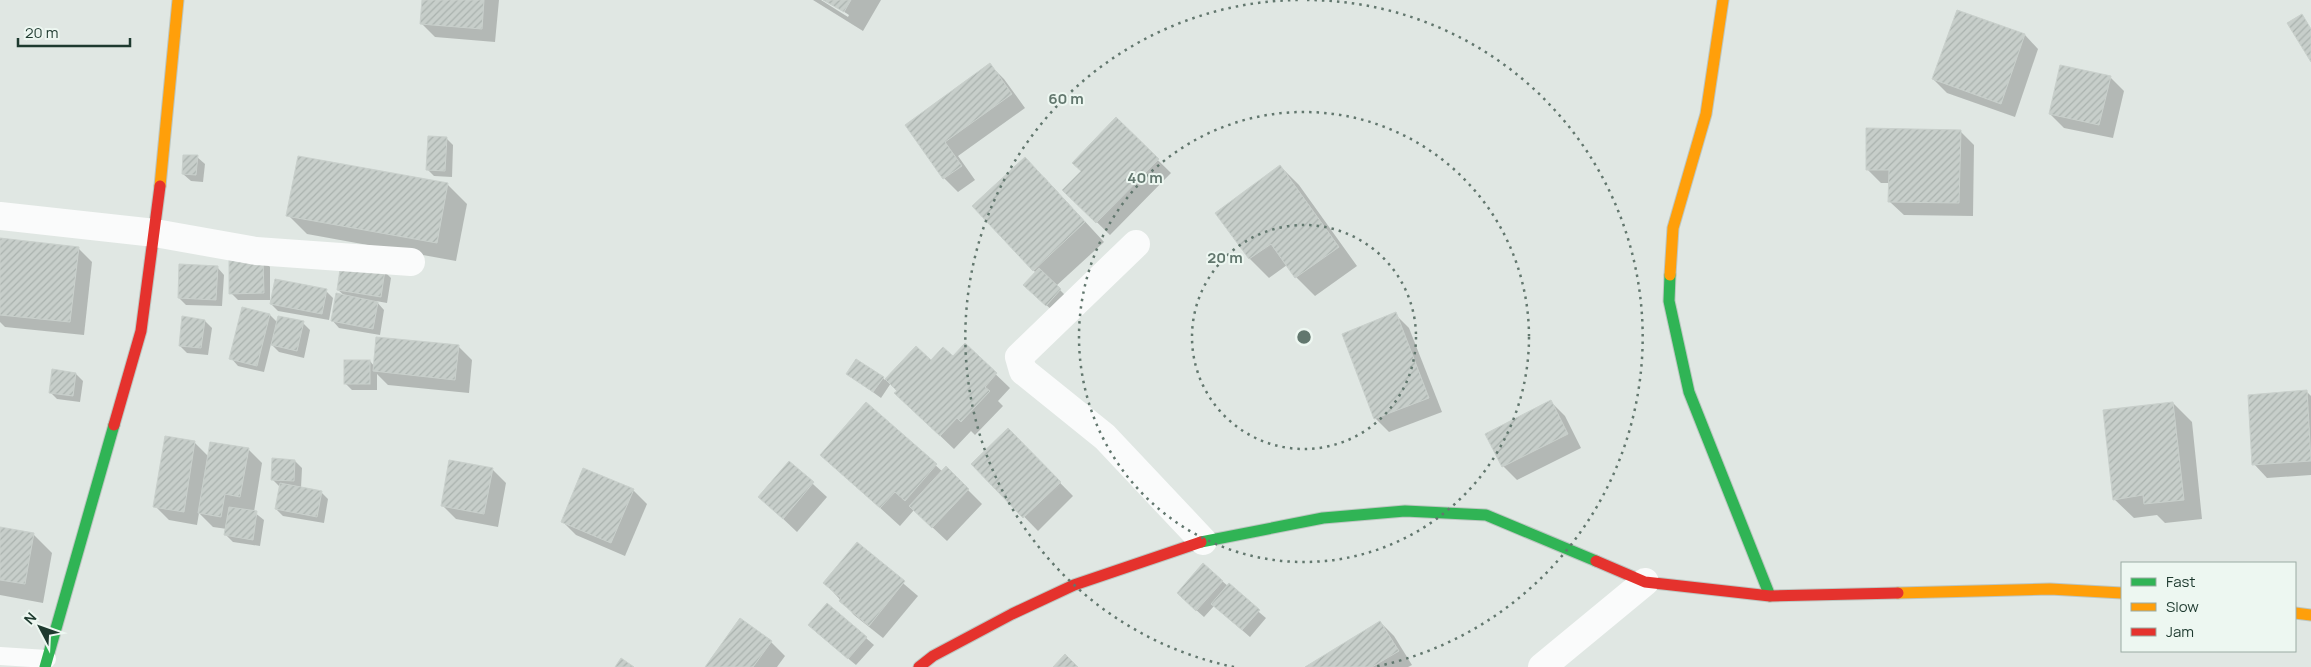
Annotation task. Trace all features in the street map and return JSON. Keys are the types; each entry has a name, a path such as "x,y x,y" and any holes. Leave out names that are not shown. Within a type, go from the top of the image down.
{"street":[{"path":"46,663 141,331 154,233 178,0"},
{"path":"1723,0 1706,114 1673,228 1669,301 1690,392 1770,596"},
{"path":"0,216 154,233 256,251 411,262"},
{"path":"1136,244 1019,357 1023,371 1105,437 1203,541"},
{"path":"919,667 933,656 1012,614 1074,585 1203,541 1323,518 1405,511 1486,515 1645,582 1770,596 2050,589 2121,593"},
{"path":"1542,667 1645,582"},
{"path":"2296,613 2311,616"}],"lane":[{"path":"0,656 46,663"}],"building":[{"path":"422,0 484,0 482,29 420,24"},
{"path":"823,0 851,0 844,12"},
{"path":"1957,10 2025,34 2001,104 1932,79"},
{"path":"2302,14 2311,29 2311,62 2287,23"},
{"path":"990,63 1012,94 945,142 962,166 943,179 905,125"},
{"path":"2060,65 2111,76 2099,125 2049,114"},
{"path":"1116,117 1159,159 1096,223 1062,190 1081,171 1072,163"},
{"path":"1866,128 1961,130 1959,203 1888,202 1889,170 1866,170"},
{"path":"428,136 447,137 445,171 426,170"},
{"path":"183,155 198,155 196,175 182,174"},
{"path":"298,156 448,183 437,243 286,216"},
{"path":"1025,157 1085,222 1033,271 972,206"},
{"path":"1280,165 1339,247 1295,278 1271,244 1249,259 1215,213"},
{"path":"0,238 79,247 70,322 0,315"},
{"path":"229,258 263,258 264,293 229,294"},
{"path":"341,263 385,270 381,297 337,290"},
{"path":"179,264 218,266 216,300 178,298"},
{"path":"1039,268 1061,289 1046,306 1023,285"},
{"path":"275,279 327,289 322,314 270,304"},
{"path":"336,293 378,302 373,329 331,321"},
{"path":"242,307 270,314 257,366 229,359"},
{"path":"1396,312 1429,398 1374,419 1342,334"},
{"path":"182,316 205,320 201,348 179,346"},
{"path":"278,316 304,321 297,351 271,345"},
{"path":"376,337 459,345 455,380 373,371"},
{"path":"965,343 997,373 985,387 990,391 961,422 957,418 940,436 894,393 897,391 885,379 916,346 931,360 943,347 953,356"},
{"path":"856,359 884,377 873,392 846,374"},
{"path":"344,360 370,360 370,384 344,384"},
{"path":"52,369 76,373 73,396 49,393"},
{"path":"2307,390 2311,461 2252,465 2248,395"},
{"path":"1551,400 1568,434 1502,467 1485,434"},
{"path":"866,402 937,464 905,501 895,492 880,508 820,455"},
{"path":"2173,402 2184,500 2144,504 2143,495 2113,500 2103,410"},
{"path":"1008,428 1061,482 1023,518 971,464"},
{"path":"165,436 195,441 184,512 153,507"},
{"path":"210,442 249,448 240,497 225,494 221,517 198,513"},
{"path":"272,458 295,460 294,481 271,480"},
{"path":"449,460 493,468 484,514 441,506"},
{"path":"789,461 814,482 783,519 758,497"},
{"path":"946,466 969,489 932,528 909,506"},
{"path":"583,468 634,489 611,543 561,522"},
{"path":"280,483 322,491 317,517 275,509"},
{"path":"229,507 257,511 253,540 224,535"},
{"path":"0,527 34,533 25,584 0,580"},
{"path":"857,542 905,581 869,626 839,601 841,598 823,583"},
{"path":"1203,563 1223,581 1196,611 1177,593"},
{"path":"1229,583 1260,610 1242,630 1211,604"},
{"path":"827,603 867,637 848,659 808,625"},
{"path":"740,618 772,641 753,667 705,667"},
{"path":"1380,621 1399,651 1372,667 1305,667"},
{"path":"1065,654 1078,667 1053,667"},
{"path":"621,658 634,667 615,667"}],"traffic: fast":[{"path":"1670,275 1669,301 1689,392 1770,596"},
{"path":"45,667 114,425"},
{"path":"1201,542 1323,518 1405,511 1486,515 1596,561"}],"traffic: slow":[{"path":"160,186 178,0"},
{"path":"1670,275 1673,228 1706,114 1723,0"},
{"path":"1898,593 2050,589 2121,593"},
{"path":"2296,613 2311,615"}],"traffic: jam":[{"path":"114,425 141,331 160,186"},
{"path":"919,667 933,656 1012,614 1074,585 1201,542"},
{"path":"1596,561 1645,582 1770,596 1898,593"}]}
